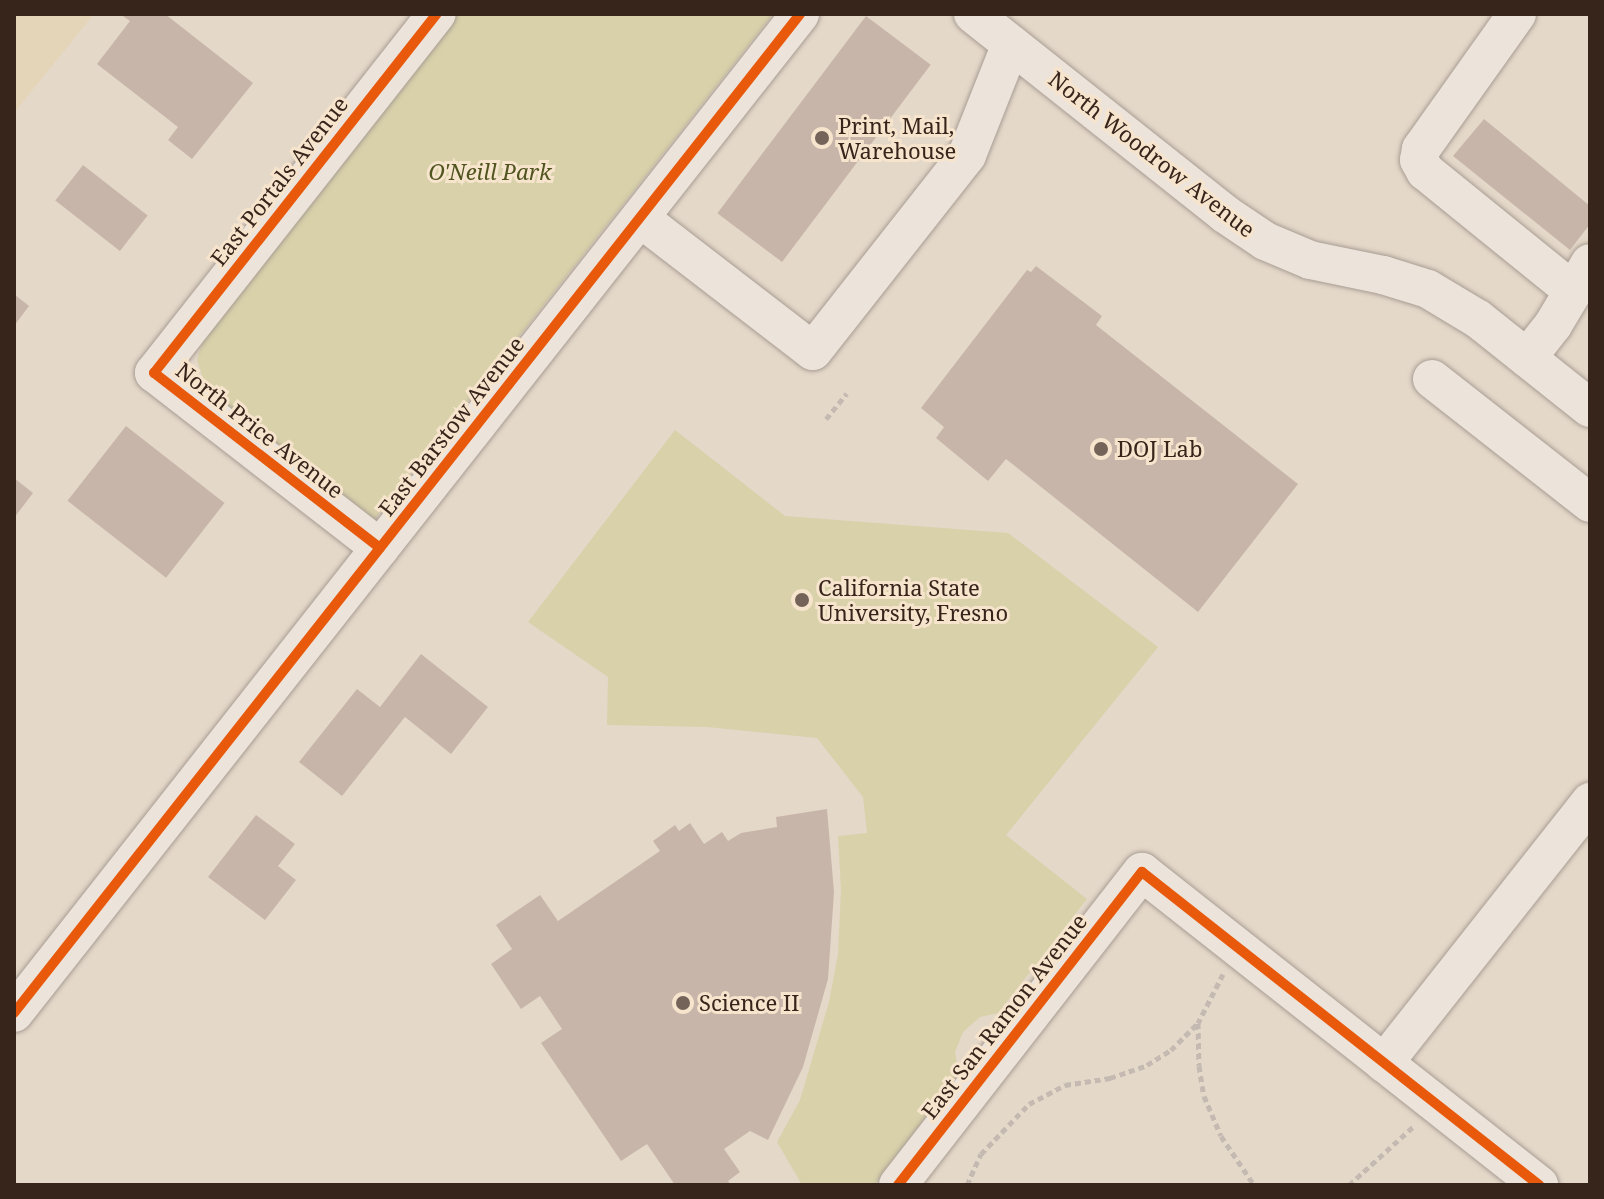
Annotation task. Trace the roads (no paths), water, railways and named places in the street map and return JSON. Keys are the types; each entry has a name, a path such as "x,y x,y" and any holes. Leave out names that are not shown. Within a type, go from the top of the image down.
{"street":[{"name":"East Portals Avenue","path":"154,373 436,14"},
{"name":"East Barstow Avenue","path":"14,1013 800,14"},
{"name":"North Woodrow Avenue","path":"973,14 1225,214 1265,241 1310,260 1383,275 1428,289 1478,319 1590,408"},
{"path":"1517,14 1421,149 1419,160 1425,171 1581,277 1553,325 1527,358"},
{"path":"640,218 813,351 967,155 1011,44"},
{"name":"North Price Avenue","path":"154,373 380,548"},
{"path":"1432,379 1590,503"},
{"path":"1539,1185 1384,1063 1590,802"},
{"name":"East San Ramon Avenue","path":"898,1185 1142,872 1384,1063"}],"place":[{"name":"Print, Mail, Warehouse","path":"822,138"},
{"name":"DOJ Lab","path":"1101,449"},
{"name":"California State University, Fresno","path":"802,600"},
{"name":"Science II","path":"683,1003"}],"park label":[{"name":"O'Neill Park","path":"490,172"}]}
